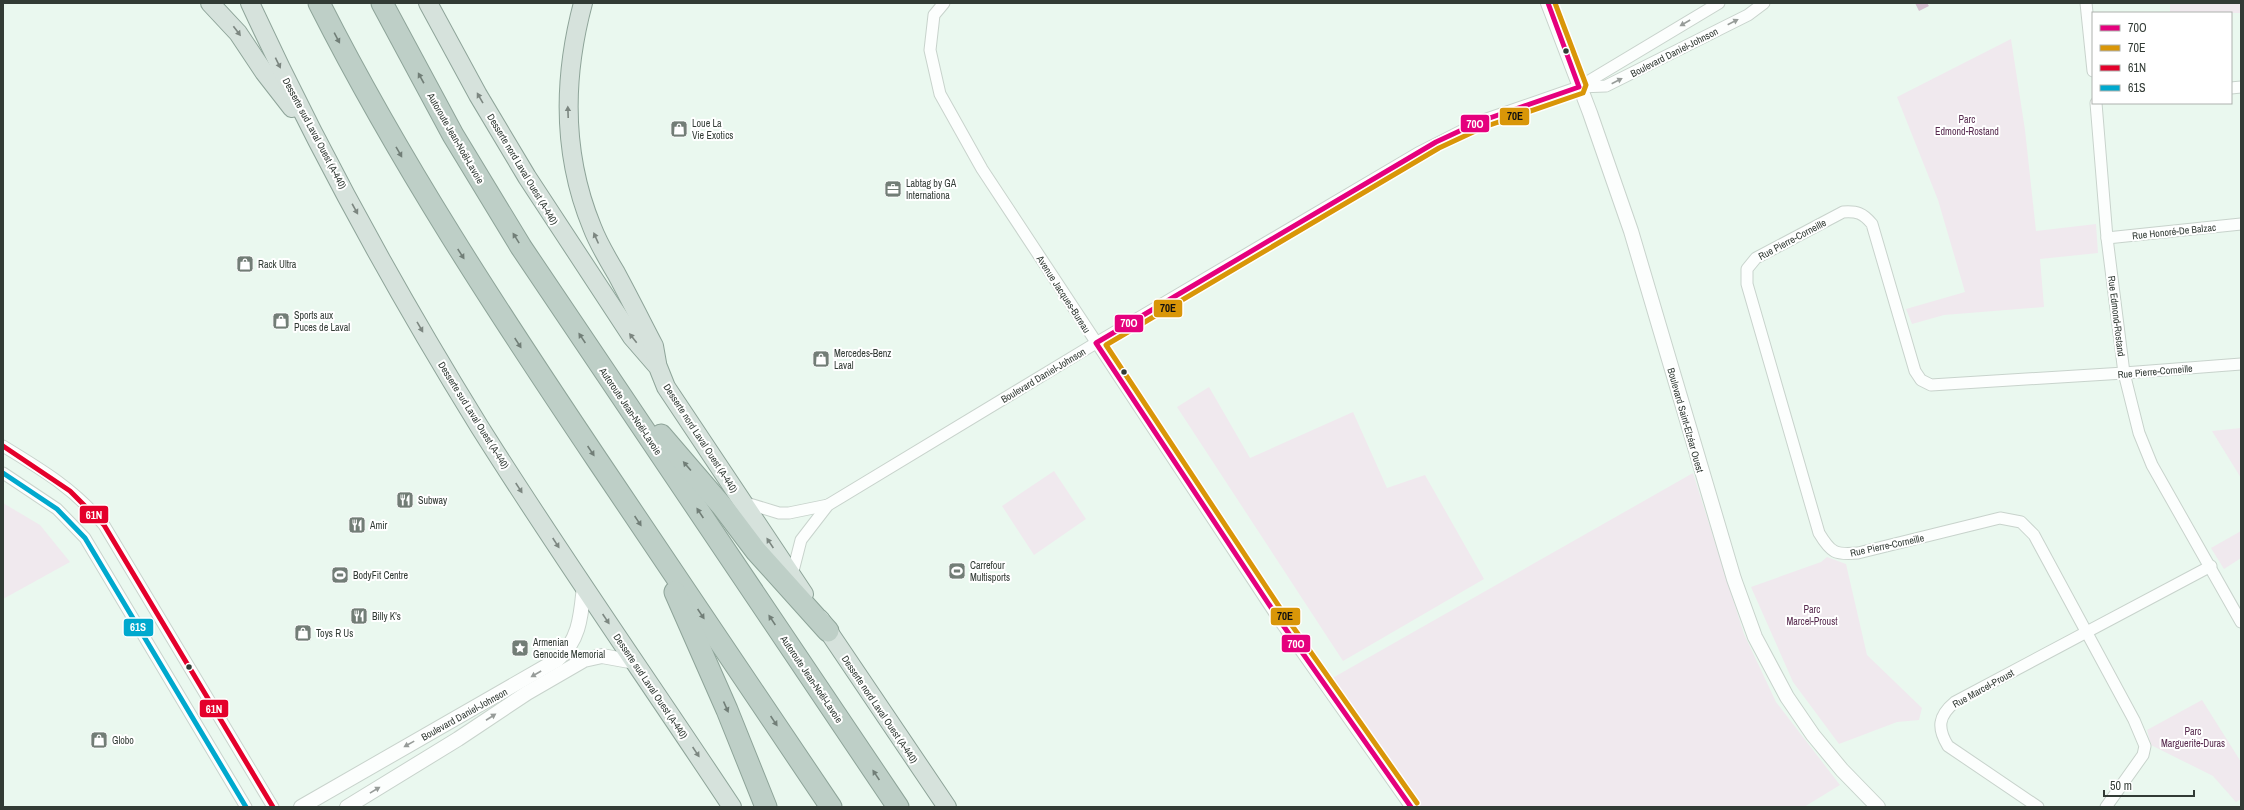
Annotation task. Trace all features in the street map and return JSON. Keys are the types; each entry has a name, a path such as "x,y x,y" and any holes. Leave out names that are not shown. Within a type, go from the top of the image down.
{"highway":[{"path":"319,3 378,115 457,248 539,374 831,807"},
{"name":"Autoroute Jean-Noël-Lavoie","path":"382,3 462,151 521,247 898,807"},
{"path":"603,370 722,506 756,551 828,631"},
{"path":"655,547 727,710 766,807"}],"main road":[{"path":"210,3 238,33 264,72 316,138"},
{"name":"Desserte sud Laval Ouest (A-440)","path":"250,3 316,138 444,369 490,443 584,586 732,807"},
{"name":"Desserte nord Laval Ouest (A-440)","path":"428,3 478,95 543,202 628,331 658,367 666,387 947,807"},
{"path":"583,3 574,41 568,82 568,123 575,170 591,226 654,346 658,367"}],"street":[{"name":"Avenue Jacques-Bureau","path":"944,3 934,15 930,50 940,94 982,169 1280,621 1411,807"},
{"name":"Boulevard Saint-Elzéar Ouest","path":"1548,3 1631,231 1734,580 1755,637 1783,691 1813,735 1842,770 1878,807"},
{"name":"Boulevard Daniel-Johnson","path":"743,502 779,513 789,513 828,505 1096,343 1436,142 1481,121 1579,87 1719,3"},
{"name":"Boulevard Daniel-Johnson","path":"1579,87 1606,86 1748,14 1764,3"},
{"path":"2086,3 2092,61"},
{"name":"Rue Edmond-Rostand","path":"2096,104 2107,238 2124,373 2139,434 2152,465 2241,622"},
{"name":"Rue Pierre-Corneille","path":"2087,632 2034,535 2021,522 2000,518 1858,553 1837,553 1827,547 1819,533 1747,284 1747,269 1756,258 1843,212 1855,211 1865,215 1872,224 1915,371 1921,380 1941,386 2241,364"},
{"name":"Rue Honoré-De Balzac","path":"2107,238 2241,224"},
{"path":"3,446 66,486 82,500 104,525 273,807"},
{"path":"3,473 57,509 84,538 246,807"},
{"name":"Boulevard Daniel-Johnson","path":"792,575 801,540 828,505"},
{"name":"Rue Marcel-Proust","path":"2038,807 1948,746 1942,736 1941,721 1944,711 1955,702 2210,566"},
{"name":"Boulevard Daniel-Johnson","path":"301,807 557,660 567,649 576,635 584,586"},
{"path":"2087,632 2142,735 2145,746 2143,755 2106,807"},
{"name":"Boulevard Daniel-Johnson","path":"347,807 584,660 602,656 635,662"}],"green space":[{"path":"2170,3 2241,3 2241,13 2170,12"},
{"name":"Parc Edmond-Rostand","path":"2011,39 2025,130 2036,231 2096,224 2098,253 2040,259 2044,307 1944,315 1912,324 1906,309 1965,292 1938,200 1897,97"},
{"path":"1209,387 1250,458 1353,412 1387,488 1425,475 1484,579 1343,661 1177,407"},
{"path":"2241,428 2241,478 2212,431"},
{"path":"1054,471 1086,519 1034,555 1002,506"},
{"path":"1693,473 1744,634 1776,702 1840,785 1804,807 1420,807 1329,680"},
{"path":"3,503 40,525 70,562 3,599"},
{"path":"2241,531 2241,558 2224,569 2211,548"},
{"name":"Parc Marcel-Proust","path":"1827,557 1846,564 1867,655 1922,708 1919,720 1897,722 1839,744 1793,682 1751,587 1821,562"},
{"name":"Parc Marguerite-Duras","path":"2202,700 2241,762 2241,799 2236,802 2213,776 2151,745 2147,730"}],"shaded area":[{"path":"1915,3 1927,3 1929,6 1919,11"}],"transit line":[{"name":"70O","path":"1411,807 1280,621 1096,343 1436,142 1481,121 1579,87 1548,3"},
{"name":"70E","path":"1417,803 1286,617 1106,345 1439,148 1484,127 1583,93 1586,85 1555,3"},
{"name":"61N","path":"3,446 70,491 104,525 273,807"},
{"name":"61S","path":"3,473 57,509 85,538 246,807"}],"place":[{"name":"Loue La Vie Exotics","path":"679,129"},
{"name":"Labtag by GA Internationa","path":"893,189"},
{"name":"Rack Ultra","path":"245,264"},
{"name":"Sports aux Puces de Laval","path":"281,321"},
{"name":"Mercedes-Benz Laval","path":"821,359"},
{"name":"Subway","path":"405,500"},
{"name":"Amir","path":"357,525"},
{"name":"Carrefour Multisports","path":"957,571"},
{"name":"BodyFit Centre","path":"340,575"},
{"name":"Billy K's","path":"359,616"},
{"name":"Toys R Us","path":"303,633"},
{"name":"Armenian Genocide Memorial","path":"520,648"},
{"name":"Globo","path":"99,740"}]}
